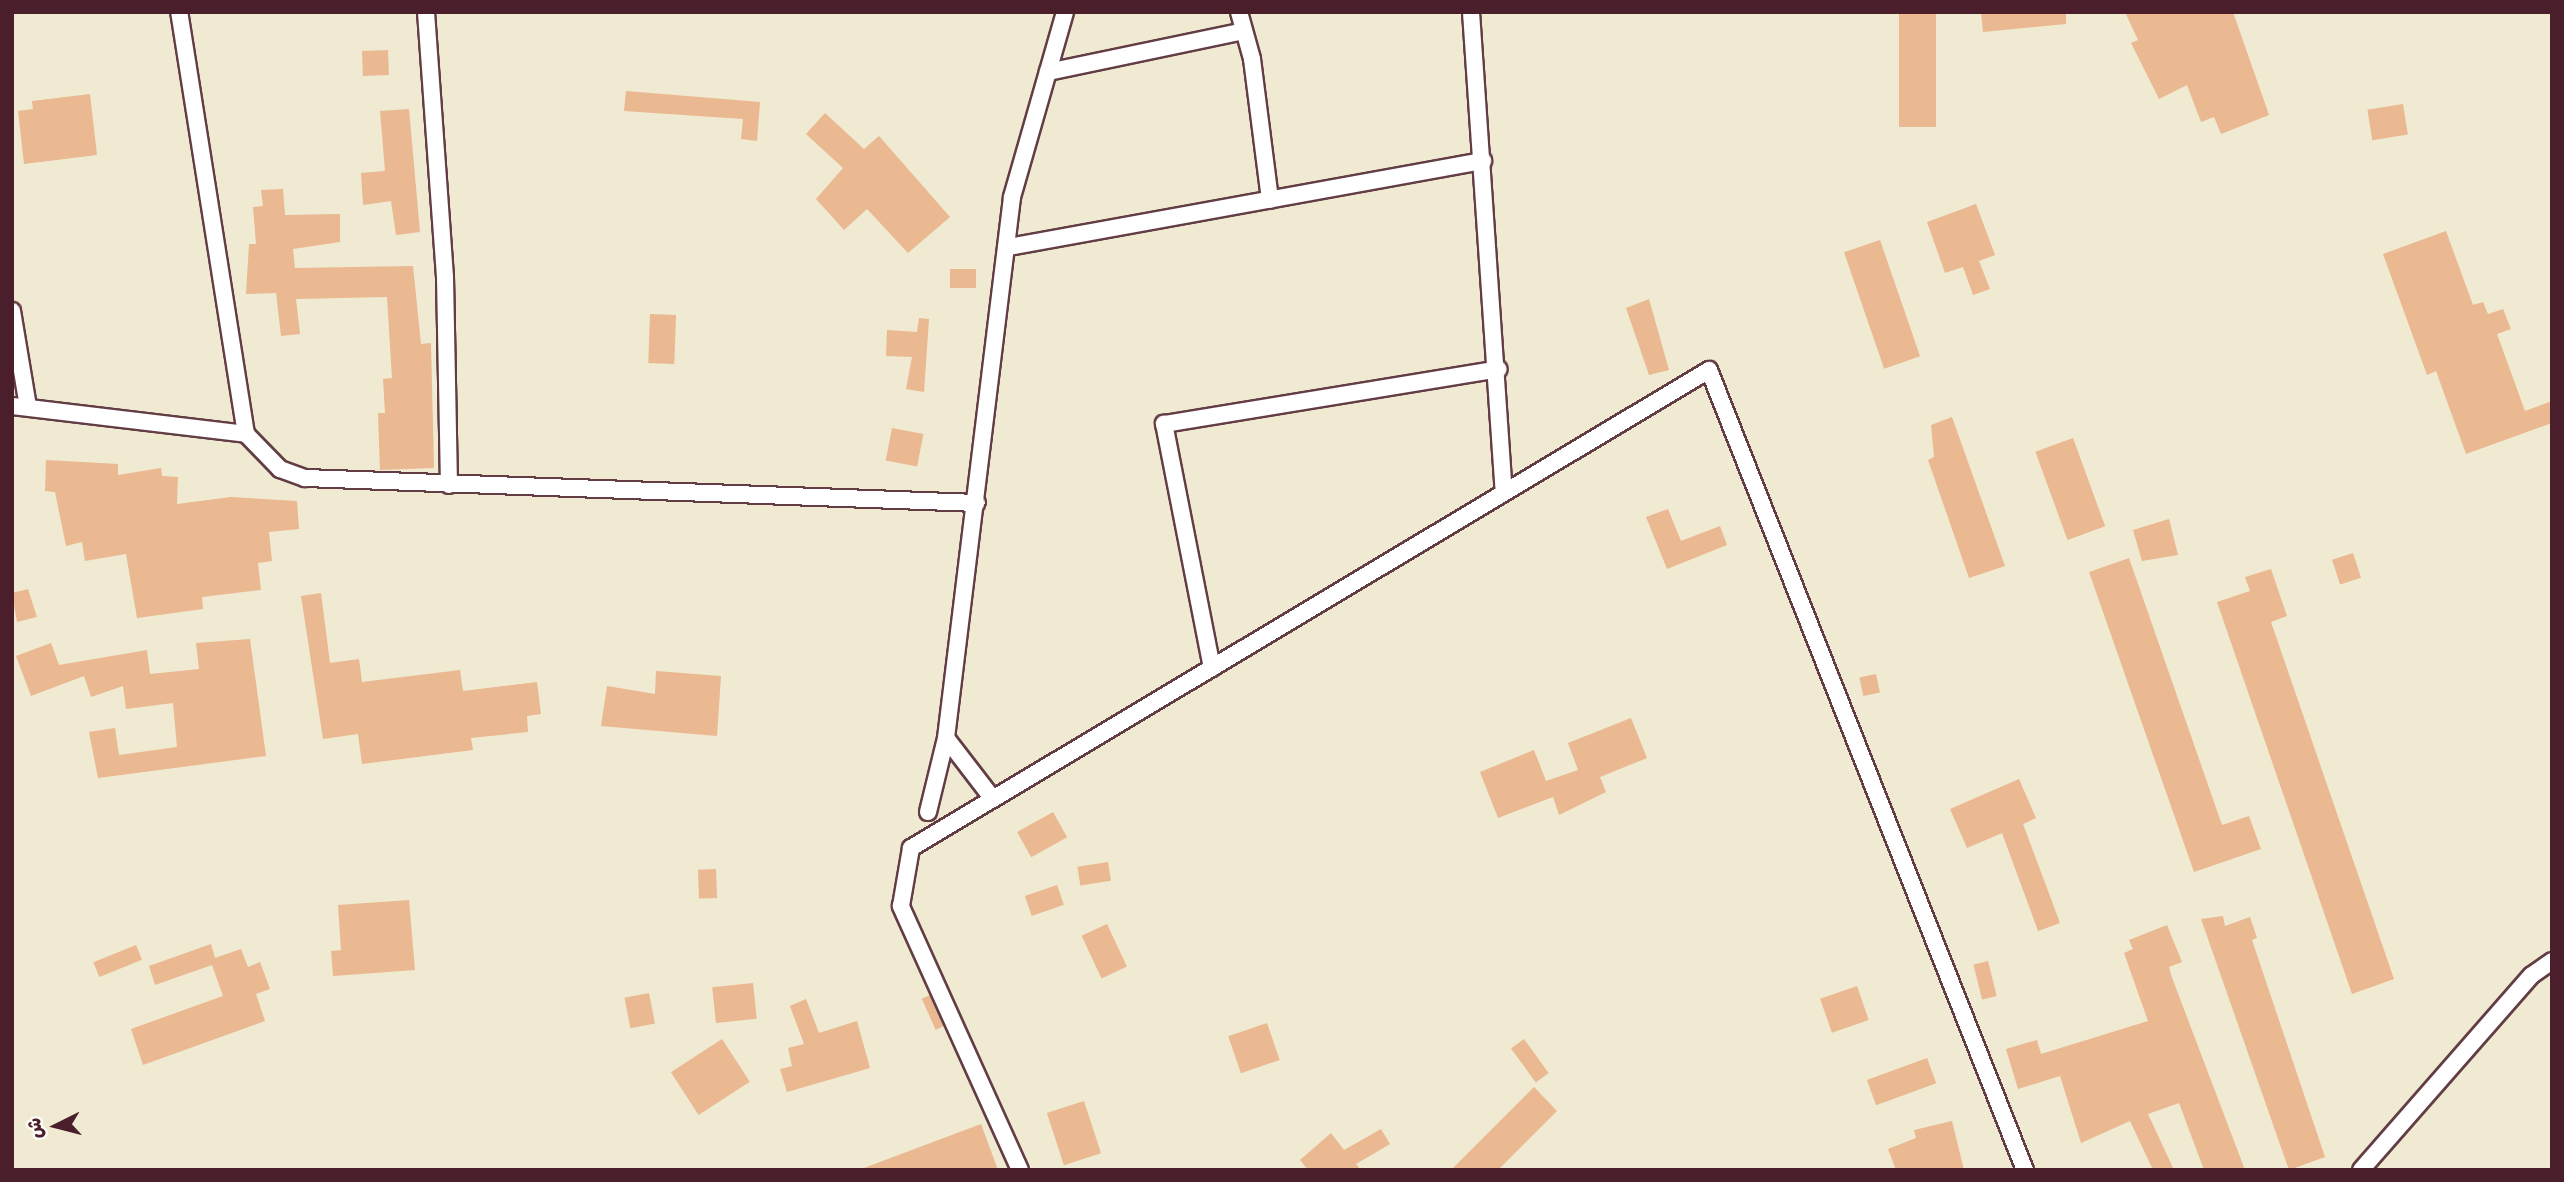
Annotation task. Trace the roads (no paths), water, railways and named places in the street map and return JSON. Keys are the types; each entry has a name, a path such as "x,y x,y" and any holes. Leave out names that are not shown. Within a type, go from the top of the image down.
{"street":[{"path":"179,12 246,434 281,469 305,478 977,503"},
{"path":"426,12 445,277 449,485"},
{"path":"928,812 946,738 1009,247 1012,197 1065,12"},
{"path":"1239,12 1240,32 1252,59 1270,200"},
{"path":"1471,12 1499,369 1504,492"},
{"path":"1048,72 1240,32"},
{"path":"1009,247 1483,161"},
{"path":"12,311 20,406 246,434"},
{"path":"1212,667 1164,424 1499,369"},
{"path":"1020,1170 901,906 911,848 1709,369 2025,1170"},
{"path":"946,738 993,799"},
{"path":"2361,1170 2532,975 2552,961"}]}
